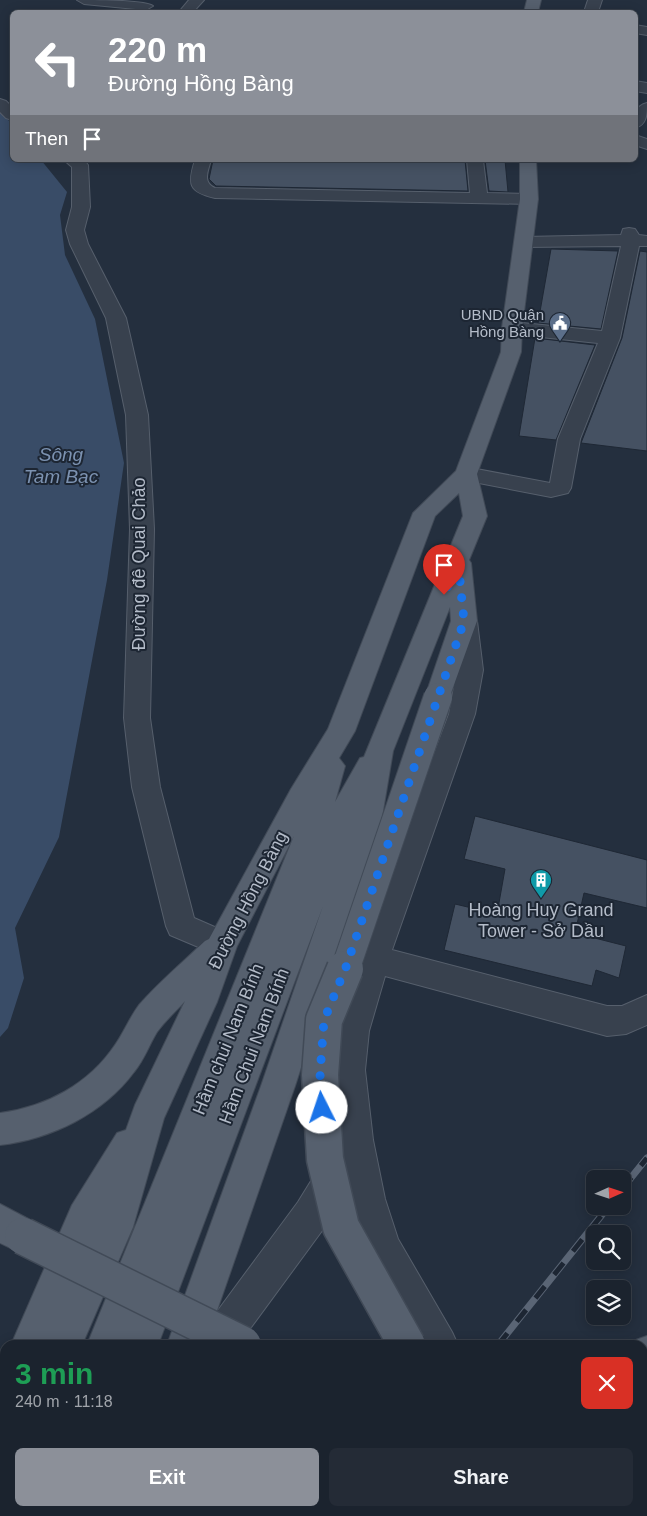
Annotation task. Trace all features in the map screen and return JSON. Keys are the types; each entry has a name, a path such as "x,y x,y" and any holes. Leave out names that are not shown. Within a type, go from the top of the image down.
{"main road":[{"name":"Đường Hồng Bàng","path":"65,1340 116,1228 147,1116 201,1002 222,944 301,797 341,731 426,513 466,474 511,352 512,328 529,198 528,162"},
{"path":"188,1340 278,1086 368,817 379,751 475,516 466,474"},
{"path":"404,1340 341,1227 325,1159 320,1074 324,1020 346,967 464,621 458,561"},
{"name":"Hầm chui Nam Bính","path":"108,1340 317,816 341,731"},
{"name":"Hầm Chui Nam Bính","path":"141,1340 345,810 379,751"},
{"path":"0,1128 10,1128 41,1120 67,1108 102,1084 123,1062 150,1017 222,944"},
{"path":"32,1340 85,1218 147,1116"},
{"path":"8,1230 233,1340"}],"street":[{"path":"84,0 147,6"},
{"path":"188,10 197,0"},
{"path":"0,104 10,114"},
{"path":"638,119 647,108"},
{"name":"Đường đê Quai Chảo","path":"79,162 81,207 75,230 79,244 116,318 137,415 142,528 137,718 146,787 182,926 222,944"},
{"path":"202,162 198,178 199,184 206,191 215,193 529,198"},
{"path":"475,162 479,198"},
{"path":"466,474 551,490 560,488 569,439 610,338 639,237 525,234"},
{"path":"512,328 610,338"},
{"path":"436,1340 383,1248 367,1199 356,1140 348,1070 353,1031 373,959 462,714 470,670 464,621"},
{"path":"373,959 607,1021 626,1020 647,1010"},
{"path":"219,1340 311,1215 356,1140"}],"water":[{"name":"Sông Tam Bạc","path":"0,109 10,122 10,162 43,162 67,192 60,215 65,255 95,319 124,463 107,580 59,837 15,928 24,978 8,1028 0,1037"}],"building":[{"path":"213,162 465,162 468,191 216,186 209,179"},
{"path":"485,162 505,162 508,192 489,191"},
{"path":"551,249 618,251 601,329 538,323"},
{"path":"640,251 647,252 647,451 581,443 622,338"},
{"path":"535,338 595,345 556,440 519,436"},
{"name":"Hoàng Huy Grand Tower - Sở Dầu","path":"475,816 647,860 647,908 584,893 575,933 626,946 619,978 596,970 592,986 444,950 455,904 497,914 505,869 464,859"}],"railway":[{"path":"631,1178 647,1158"},
{"path":"502,1340 602,1215"}],"place":[{"name":"UBND Quận Hồng Bàng","path":"560,342"},
{"name":"Hoàng Huy Grand Tower - Sở Dầu","path":"541,899"}],"route":[{"path":"322,1108 320,1074 324,1020 346,967 464,621 458,561 444,595"}]}
